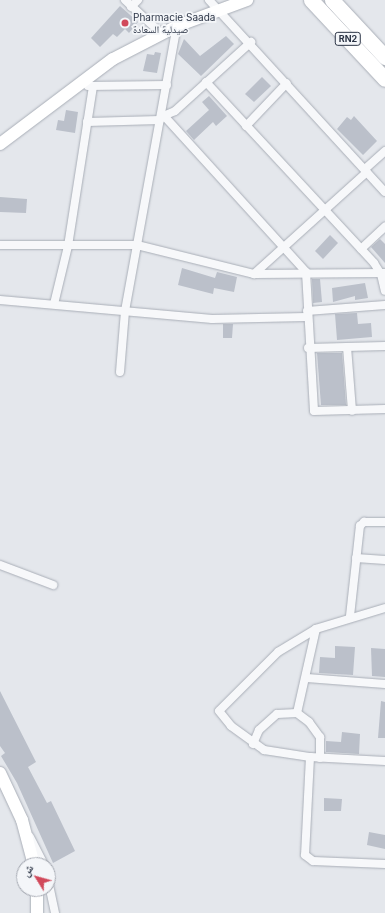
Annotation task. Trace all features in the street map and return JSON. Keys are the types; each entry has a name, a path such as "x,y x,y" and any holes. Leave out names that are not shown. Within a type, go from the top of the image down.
{"highway":[{"name":"RN2","path":"311,0 385,79"},
{"name":"RN2","path":"332,0 385,57"}],"street":[{"path":"125,0 162,34"},
{"path":"131,7 138,0"},
{"path":"0,144 113,60 177,26 214,3 243,1"},
{"path":"214,3 251,42 385,192"},
{"path":"120,372 125,311 162,119 177,26"},
{"path":"87,122 162,119 251,42"},
{"path":"206,82 383,274 385,291"},
{"path":"246,126 287,83"},
{"path":"80,84 93,87 167,85"},
{"path":"54,304 68,246 93,87"},
{"path":"162,119 306,272 306,314 314,411 385,409"},
{"path":"254,274 366,171 385,150"},
{"path":"361,249 385,227"},
{"path":"0,245 137,245 254,274 306,272 383,274"},
{"path":"0,300 212,319 306,314 385,305"},
{"path":"308,348 385,346"},
{"path":"347,347 352,411"},
{"path":"350,616 361,524 385,522"},
{"path":"356,558 385,560"},
{"path":"0,565 54,585"},
{"path":"385,608 350,616 316,629 269,658 221,707 220,714 253,744 281,754 320,758 385,761"},
{"path":"297,713 307,678 316,629"},
{"path":"307,678 385,684"},
{"path":"253,744 259,730 277,714 297,713 309,722 320,737 320,758"},
{"path":"310,757 305,855 313,861 385,864"},
{"path":"0,773 40,857"},
{"path":"26,830 32,857"},
{"path":"37,897 37,913"},
{"path":"52,897 55,913"}],"building":[{"path":"120,6 138,22 129,33 125,29 117,37 113,34 100,47 91,38"},
{"path":"226,36 234,44 201,76 178,54 184,39 200,56"},
{"path":"155,52 161,53 157,73 143,71 147,54 154,55"},
{"path":"262,77 271,86 254,102 245,94"},
{"path":"209,96 227,116 216,126 213,122 194,140 186,131 209,110 202,102"},
{"path":"66,110 78,112 75,133 56,130 58,120 64,121"},
{"path":"354,116 377,141 363,155 337,129 347,117 351,120"},
{"path":"0,197 27,199 26,213 0,212"},
{"path":"330,235 338,243 323,259 315,251"},
{"path":"380,239 385,244 385,263 371,247"},
{"path":"182,268 215,278 217,272 237,277 234,292 214,288 213,294 178,285"},
{"path":"312,279 320,279 322,302 313,303"},
{"path":"365,283 368,298 355,300 355,296 333,302 332,288"},
{"path":"357,313 358,324 371,323 372,337 337,340 335,314"},
{"path":"223,324 233,324 232,338 223,338"},
{"path":"317,353 342,353 346,405 321,405"},
{"path":"335,646 355,647 353,675 319,673 320,657 335,658"},
{"path":"371,648 385,649 385,677 372,676"},
{"path":"0,691 36,762 28,767 47,803 51,801 75,851 56,861 56,857 50,857 17,783 1,756 5,753 0,746"},
{"path":"381,701 385,702 385,738 378,738"},
{"path":"342,732 360,734 359,754 326,752 326,741 341,742"},
{"path":"324,798 342,799 341,811 324,811"},
{"path":"369,832 385,835 385,849 367,845"}],"place":[{"name":"Pharmacie Saada صيدلية السعادة","path":"125,23"}]}
